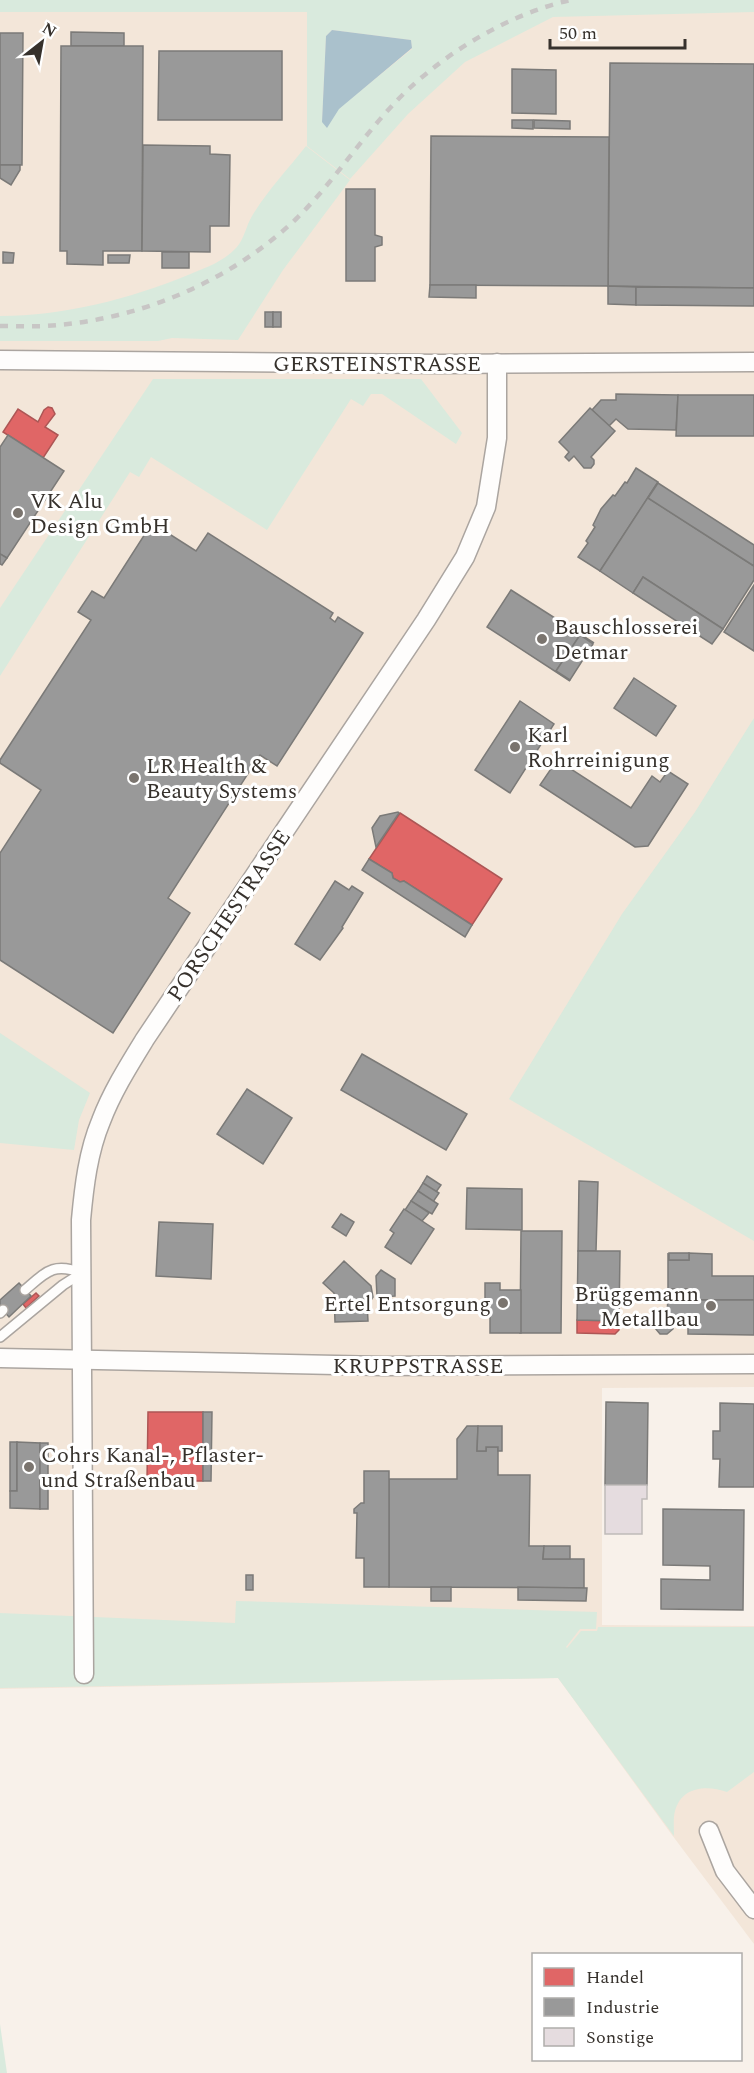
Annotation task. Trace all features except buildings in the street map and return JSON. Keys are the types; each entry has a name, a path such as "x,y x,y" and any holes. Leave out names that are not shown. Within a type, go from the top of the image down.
{"street":[{"name":"GERSTEINSTRASSE","path":"0,360 754,362"},
{"name":"PORSCHESTRASSE","path":"81,1360 81,1220 86,1175 100,1122 145,1039 426,620 465,557 486,507 497,438 497,363"},
{"name":"KRUPPSTRASSE","path":"0,1358 383,1366 754,1364"},
{"path":"81,1360 84,1674"},
{"path":"709,1831 725,1870 754,1909"}],"lane":[{"path":"25,1290 47,1272 65,1267 82,1273"},
{"path":"0,1338 63,1285 82,1273"}],"shaded area":[{"path":"0,0 754,0 754,1387 602,1388 602,1625 754,1626 754,1944 558,1678 0,1689"}],"green space":[{"path":"0,0 754,0 754,12 553,17 465,62 408,114 350,179 307,146 307,12 0,12","holes":["332,30 411,40 412,49 322,122 326,36"]},
{"path":"306,146 350,180 283,270 238,340 172,338 158,341 0,341 0,316 48,313 119,299 188,275 225,257 239,245 258,207"},
{"path":"153,379 421,379 462,433 456,444 382,394 371,394 363,406 351,399 267,530 151,457 139,477 130,472 0,676 0,608"},
{"path":"754,718 754,1241 509,1099 622,914 695,812"},
{"path":"0,1033 90,1093 79,1120 74,1150 0,1143"},
{"path":"236,1601 597,1612 596,1629 580,1629 567,1648 581,1631 597,1631 598,1627 754,1627 754,1772 727,1792 704,1788 683,1796 675,1811 674,1836 558,1678 0,1688 0,1613 235,1623"},
{"path":"0,2024 7,2073 0,2073"}],"water":[{"path":"332,30 411,40 412,48 339,109 327,128 322,122 326,36"}],"railway":[{"path":"0,326 59,325 124,314 186,292 216,277 245,260 296,219 390,108 428,72 449,56 497,27 521,16 571,0"}],"place":[{"name":"VK Alu Design GmbH","path":"18,513"},
{"name":"Bauschlosserei Detmar","path":"542,639"},
{"name":"Karl Rohrreinigung","path":"515,747"},
{"name":"LR Health & Beauty Systems","path":"134,778"},
{"name":"Ertel Entsorgung","path":"503,1303"},
{"name":"Brüggemann Metallbau","path":"711,1306"},
{"name":"Cohrs Kanal-, Pflaster- und Straßenbau","path":"29,1467"}]}
